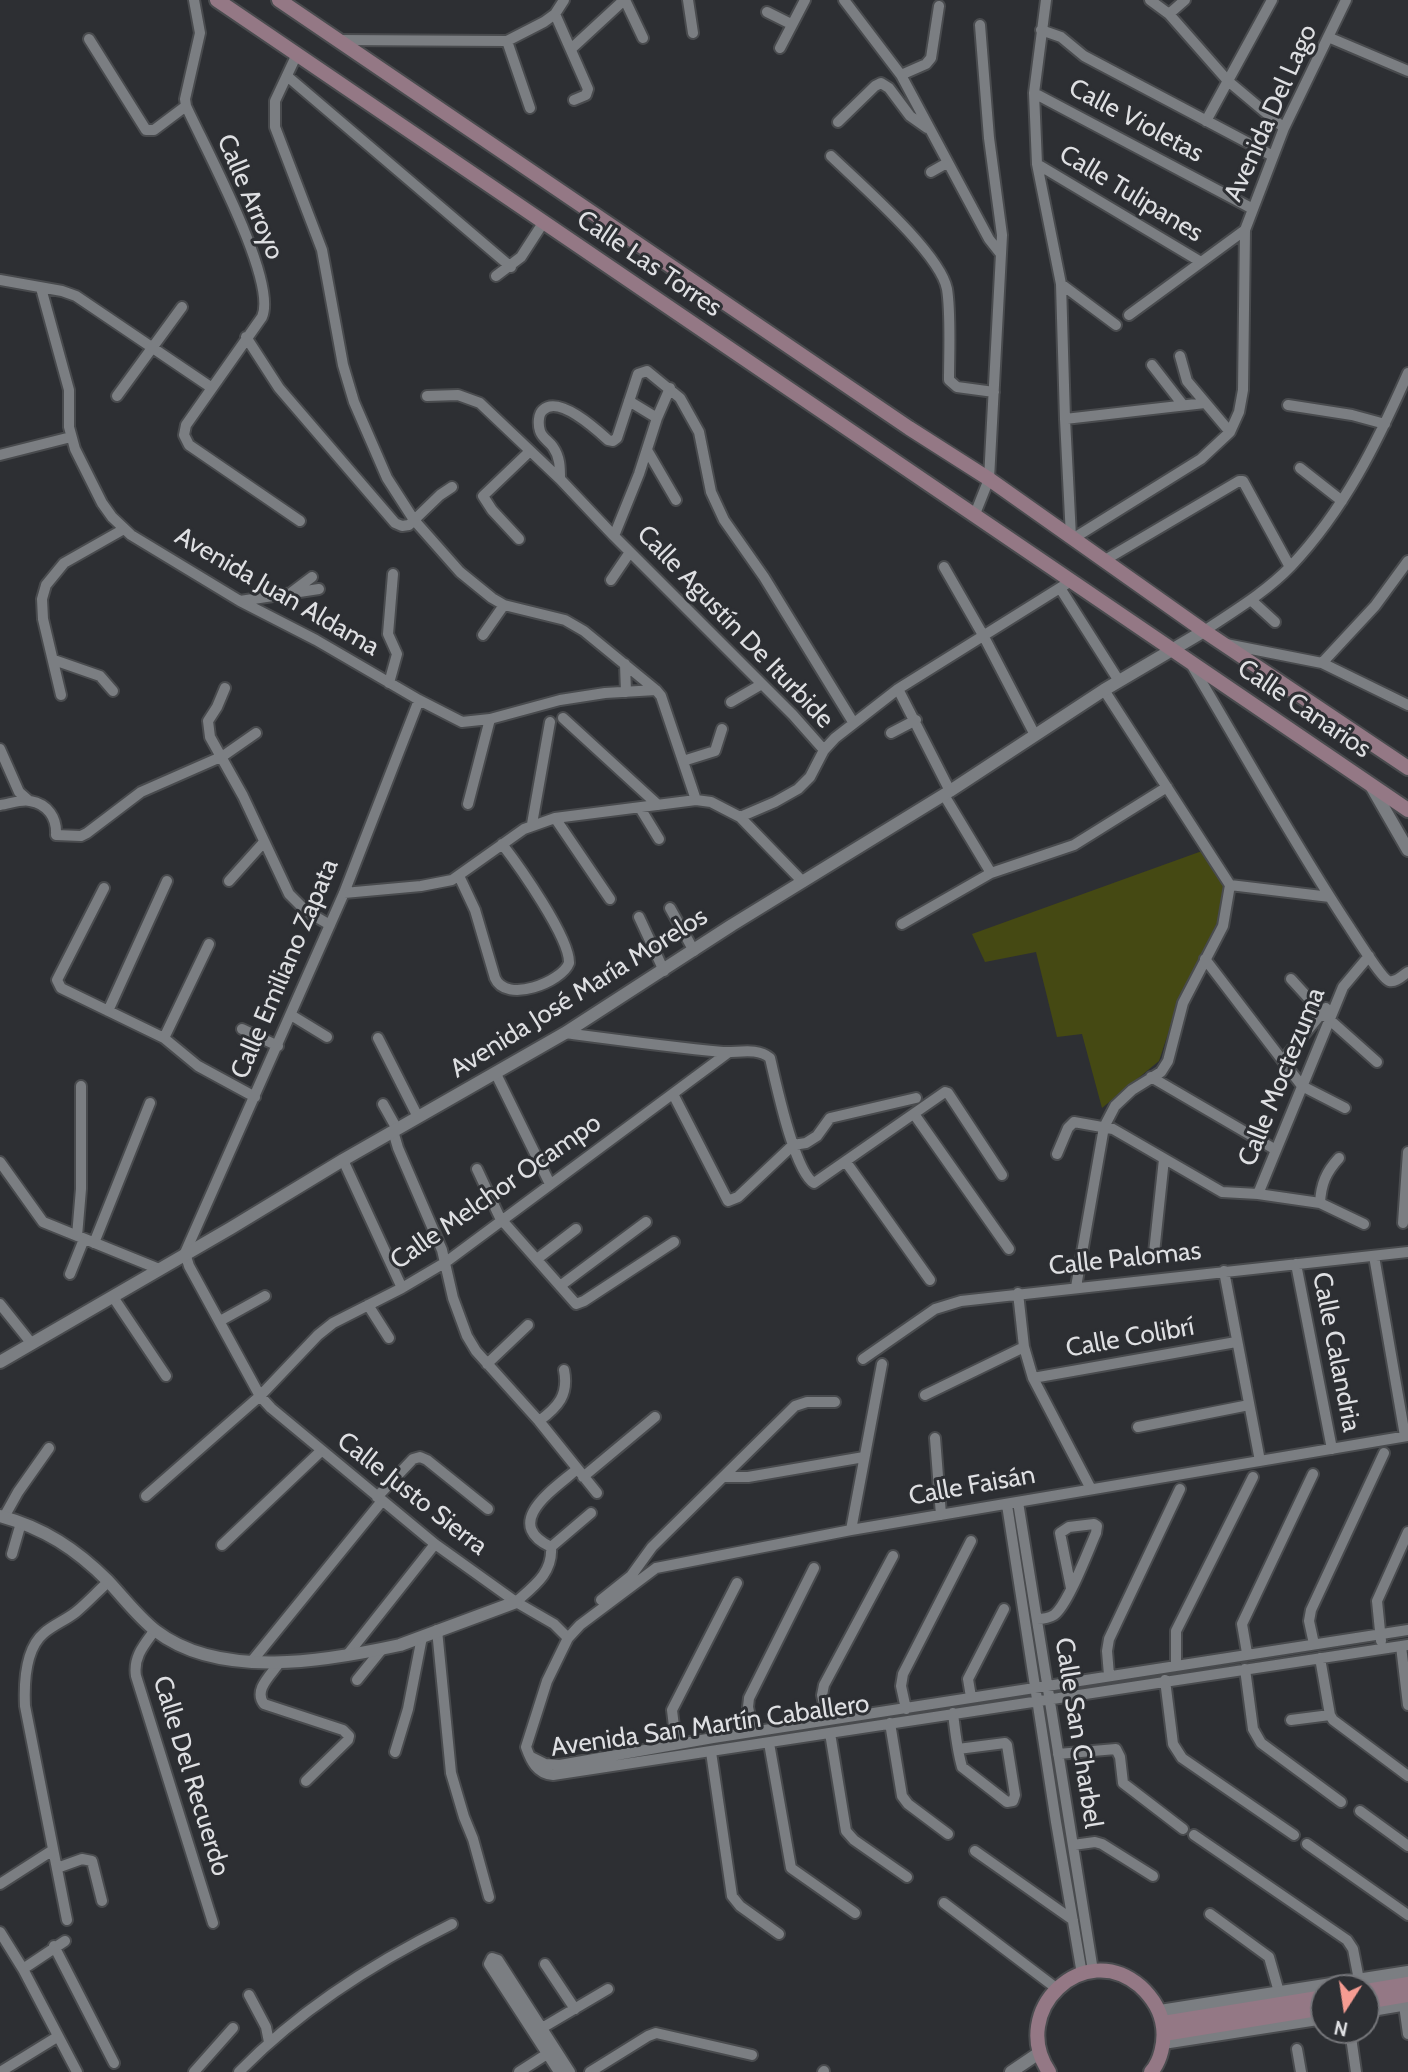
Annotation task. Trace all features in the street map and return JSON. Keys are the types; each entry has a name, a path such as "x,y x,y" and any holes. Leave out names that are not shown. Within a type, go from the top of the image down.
{"main road":[{"name":"Calle Las Torres","path":"218,0 975,514 1066,584"},
{"name":"Calle Las Torres","path":"279,0 909,428 989,479 1104,560"},
{"name":"Calle Canarios","path":"1104,560 1408,768"},
{"name":"Calle Canarios","path":"1066,584 1173,649 1408,810"},
{"path":"1041,2066 1036,2031 1042,2007 1056,1988 1068,1979 1088,1973 1114,1973 1133,1980 1149,1994 1163,2028 1151,2072"},
{"path":"1380,1985 1408,1984"},
{"path":"1163,2028 1310,2000"},
{"path":"1380,2002 1407,2001"},
{"path":"1163,2028 1310,2010"}],"street":[{"path":"89,39 146,130 154,130 186,106 185,99 200,33 194,0"},
{"path":"338,40 507,41 544,22 555,14 564,0"},
{"path":"571,49 625,0 643,38"},
{"path":"688,0 693,33"},
{"path":"780,48 805,0"},
{"path":"844,0 901,75 989,239 1000,253"},
{"path":"1046,0 1034,93 1037,164 1061,284 1072,538"},
{"path":"1150,0 1169,14 1228,81 1284,128"},
{"path":"1169,14 1185,0"},
{"path":"1206,121 1272,0"},
{"name":"Avenida Del Lago","path":"1072,538 1201,459 1230,432 1239,412 1243,390 1245,230 1284,128 1346,0"},
{"path":"901,75 926,64 931,58 939,6"},
{"path":"767,12 791,24"},
{"path":"555,14 588,89 586,95 574,100"},
{"path":"975,514 989,479 1002,235 989,138 980,25"},
{"path":"1041,30 1061,37 1084,56 1273,156"},
{"path":"1328,37 1408,71"},
{"path":"507,41 530,108"},
{"path":"297,54 275,101 275,127 321,250 348,383 361,422 387,478 414,520 460,572 504,605 565,620 584,631 656,690 661,696 696,800"},
{"path":"287,76 511,267"},
{"path":"838,122 881,83 889,88 910,116 931,131"},
{"name":"Calle Violetas","path":"1034,93 1254,209"},
{"name":"Calle Arroyo","path":"186,106 248,240 266,306 262,317 186,425 186,440 300,521"},
{"path":"831,156 926,250 940,269 947,289 949,380 957,387 994,392"},
{"path":"931,172 947,163"},
{"name":"Calle Tulipanes","path":"1037,164 1201,262"},
{"path":"496,276 521,257 543,223"},
{"path":"1129,315 1245,230"},
{"path":"0,281 62,291 76,296 212,388"},
{"path":"1061,284 1116,325"},
{"name":"Avenida Juan Aldama","path":"41,288 69,390 71,437 89,480 112,517 124,529 240,601 316,640 462,722 489,719 560,700 656,690"},
{"path":"117,396 182,307"},
{"path":"246,338 279,388 393,522 402,526 409,525 452,487"},
{"path":"1180,356 1187,381 1230,432"},
{"path":"1152,365 1183,405"},
{"path":"561,479 560,461 538,427 540,413 544,408 554,406 574,413 608,440 613,441 617,438 638,374 647,372 670,388 680,398 699,432 711,492 724,520 764,577 852,722"},
{"path":"1205,631 1251,600 1290,567 1330,521 1363,469 1408,373"},
{"name":"Calle Agustín De Iturbide","path":"614,536 670,388"},
{"name":"Calle Agustín De Iturbide","path":"427,396 458,395 473,399 486,408 561,479 824,750"},
{"path":"629,401 657,418"},
{"path":"1065,419 1205,403"},
{"path":"1288,405 1352,415 1385,424"},
{"path":"0,455 71,437"},
{"path":"647,450 676,500"},
{"path":"519,539 483,496 530,452"},
{"path":"1300,468 1342,501"},
{"path":"1104,560 1243,481 1290,567"},
{"path":"61,695 43,619 42,599 46,585 64,563 124,529"},
{"path":"611,580 630,552"},
{"path":"1322,663 1375,606 1408,561"},
{"path":"944,567 1035,735"},
{"path":"389,682 397,654 389,637 393,574"},
{"path":"291,593 312,577"},
{"path":"1066,584 1119,681"},
{"name":"Calle Agustín De Iturbide","path":"740,817 797,789 815,771 824,750 852,722 898,689 1066,584"},
{"path":"240,601 319,589"},
{"path":"1251,600 1275,622"},
{"path":"483,635 504,605"},
{"name":"Avenida José María Morelos","path":"0,1362 565,1033 947,793 1104,690 1205,631"},
{"path":"1223,643 1322,663 1408,705"},
{"path":"54,660 100,677 113,691"},
{"path":"1189,660 1330,898 1368,956 1390,981 1408,972"},
{"path":"625,664 626,692"},
{"path":"731,702 762,684"},
{"path":"225,688 207,726 210,737 223,756 289,894 306,911 330,925"},
{"path":"898,689 916,720 947,793 991,873"},
{"path":"1076,1287 1104,1127 1115,1106 1132,1090 1161,1072 1168,1060 1183,1003 1223,926 1230,885 1104,690"},
{"name":"Calle Emiliano Zapata","path":"185,1253 344,893 419,700"},
{"path":"468,804 489,719"},
{"path":"563,719 658,806"},
{"path":"891,733 916,720"},
{"path":"532,824 550,722"},
{"path":"683,761 715,751 722,729"},
{"path":"0,749 19,792 49,811 55,818 56,835 81,836 141,792 223,756 256,733"},
{"path":"1370,784 1408,850"},
{"path":"902,924 991,873 1074,845 1167,788"},
{"path":"0,805 28,800"},
{"path":"344,893 438,884 459,876 532,824 555,818 696,800 720,805 740,817 803,882"},
{"path":"640,808 659,839"},
{"path":"555,818 610,899"},
{"path":"229,881 264,842"},
{"path":"459,876 475,911 497,983 505,989 518,990 561,975 569,963 568,950 537,893 502,844"},
{"path":"108,1011 167,881"},
{"path":"1230,885 1330,898"},
{"path":"104,888 57,980 61,988 164,1038 198,1066 255,1097"},
{"path":"670,908 694,951"},
{"path":"639,917 664,971"},
{"path":"164,1038 209,944"},
{"name":"Calle Moctezuma","path":"1058,1154 1070,1124 1079,1122 1104,1127 1113,1129 1222,1192 1258,1194 1302,1086 1325,1017 1343,987 1368,956"},
{"path":"1205,959 1302,1086 1345,1108"},
{"path":"1292,979 1325,1017 1377,1062"},
{"path":"291,1015 327,1037"},
{"path":"1283,1060 1325,1017"},
{"path":"242,1029 278,1046"},
{"path":"565,1033 729,1052 763,1053 770,1058 793,1146 807,1179 814,1183 945,1092 1002,1175"},
{"path":"378,1038 418,1117"},
{"name":"Calle Melchor Ocampo","path":"146,1496 260,1395 333,1323 446,1262 729,1052"},
{"path":"496,1074 550,1184"},
{"path":"1151,1077 1276,1150"},
{"path":"82,1086 81,1189 85,1239"},
{"path":"673,1094 728,1201 738,1197 793,1146 806,1143 817,1136 830,1118 916,1098"},
{"path":"70,1274 150,1103"},
{"path":"383,1104 395,1130 398,1148 446,1262 453,1298 467,1336 487,1364 539,1421 597,1493"},
{"path":"914,1114 1009,1248"},
{"path":"1403,1223 1408,1152"},
{"path":"1320,1203 1321,1187 1328,1171 1339,1158"},
{"path":"1154,1253 1164,1159"},
{"path":"343,1160 402,1288"},
{"path":"0,1162 39,1219 159,1269"},
{"path":"846,1162 930,1280"},
{"path":"477,1169 495,1211 576,1304 674,1242"},
{"path":"1258,1194 1320,1203 1364,1224"},
{"path":"560,1286 646,1222"},
{"path":"537,1259 576,1228"},
{"name":"Calle Palomas","path":"863,1359 935,1309 961,1301 1408,1252"},
{"name":"Calle Justo Sierra","path":"185,1253 189,1266 260,1395 285,1422 435,1544 516,1602 554,1625 568,1638"},
{"path":"1374,1256 1407,1436"},
{"name":"Calle Calandria","path":"1296,1264 1332,1449"},
{"path":"1224,1271 1260,1461"},
{"path":"1018,1293 1024,1347 1033,1378 1091,1489"},
{"path":"220,1321 265,1296"},
{"path":"113,1297 166,1376"},
{"path":"0,1304 32,1345"},
{"path":"368,1305 389,1338"},
{"path":"487,1364 528,1325"},
{"name":"Calle Colibrí","path":"1033,1378 1236,1342"},
{"path":"925,1395 1024,1347"},
{"path":"851,1530 882,1364"},
{"path":"539,1421 555,1409 564,1397 564,1370"},
{"path":"580,1625 601,1600 631,1576 660,1538 794,1406 807,1402 835,1402"},
{"path":"1138,1427 1249,1405"},
{"path":"551,1546 534,1535 531,1529 531,1514 541,1502 655,1417"},
{"name":"Calle Faisán","path":"568,1638 580,1625 656,1568 851,1530 1407,1436"},
{"path":"935,1438 941,1515"},
{"path":"49,1448 2,1516 53,1537 77,1552 155,1630 187,1648 216,1656 279,1663 382,1649 422,1637 516,1602 547,1573 551,1546"},
{"path":"222,1545 321,1451"},
{"path":"1314,1644 1311,1610 1384,1453"},
{"path":"252,1661 413,1459 420,1457 427,1460 488,1510"},
{"path":"724,1477 748,1477 863,1457"},
{"path":"1247,1653 1242,1624 1313,1474"},
{"path":"1176,1665 1176,1631 1253,1476"},
{"path":"1109,1675 1109,1639 1180,1489"},
{"name":"Calle San Charbel","path":"1012,1503 1048,1685 1073,1845 1088,1973"},
{"name":"Calle San Charbel","path":"1012,1503 1037,1701 1073,1920 1088,1973"},
{"path":"551,1546 591,1513"},
{"path":"12,1554 22,1523"},
{"path":"1037,1619 1054,1615 1060,1609 1071,1588 1096,1533 1097,1526 1094,1524 1069,1527 1060,1533 1071,1588"},
{"path":"1382,1648 1377,1601 1408,1532"},
{"path":"905,1709 901,1686 903,1674 971,1542"},
{"path":"348,1654 435,1544"},
{"path":"828,1720 822,1696 824,1685 893,1556"},
{"path":"753,1732 749,1698 814,1568"},
{"path":"67,1920 24,1691 30,1659 41,1635 76,1612 108,1582"},
{"path":"676,1744 672,1710 737,1583"},
{"path":"971,1698 968,1679 1004,1609"},
{"name":"Calle Del Recuerdo","path":"155,1630 139,1651 135,1663 136,1676 213,1923"},
{"path":"437,1630 451,1773 489,1897"},
{"name":"Avenida San Martín Caballero","path":"531,1757 545,1764 560,1765 1247,1653 1408,1630"},
{"path":"395,1752 411,1698 422,1637"},
{"path":"531,1757 526,1747 533,1721 547,1681 568,1638"},
{"path":"1404,1645 1408,1705"},
{"name":"Avenida San Martín Caballero","path":"531,1757 538,1770 554,1774 1404,1645"},
{"path":"357,1681 382,1649"},
{"path":"1320,1658 1330,1715 1336,1723 1408,1776"},
{"path":"279,1663 260,1690 259,1696 264,1704 343,1730 349,1735 348,1740 306,1781"},
{"path":"1245,1669 1256,1737 1341,1802"},
{"path":"1165,1680 1173,1744 1182,1758 1294,1835"},
{"path":"953,1713 958,1749 964,1769 1007,1801 1013,1801 1007,1745 1004,1743 958,1749"},
{"path":"1291,1720 1330,1715"},
{"path":"890,1723 902,1796 908,1804 948,1834"},
{"path":"830,1733 845,1831 907,1877"},
{"path":"769,1743 791,1868 855,1913"},
{"path":"1058,1754 1116,1749 1119,1752 1123,1783 1183,1829"},
{"path":"711,1752 732,1896 740,1906 779,1934"},
{"path":"1360,1811 1408,1846"},
{"path":"1194,1835 1347,1940 1353,1949 1359,1974"},
{"path":"1073,1845 1095,1842 1102,1844 1153,1876"},
{"path":"1307,1844 1408,1915"},
{"path":"0,1884 53,1850"},
{"path":"975,1851 1073,1920"},
{"path":"57,1868 86,1859 92,1861 102,1901"},
{"path":"944,1903 1056,1988"},
{"path":"1210,1914 1269,1957 1279,1992"},
{"path":"239,2072 268,2042 333,1994 401,1949 452,1924"},
{"path":"0,1932 23,1969 77,2072"},
{"path":"23,1969 60,1944 114,2063"},
{"path":"559,2072 489,1964 492,1958 498,1960 570,2072"},
{"path":"545,1964 575,2009"},
{"path":"1380,1980 1408,1972"},
{"path":"542,2028 608,1989"},
{"path":"1163,2028 1279,1992 1310,1989"},
{"path":"249,1995 266,2027 268,2042"},
{"path":"1380,2008 1407,2001 1408,2034"},
{"path":"1163,2028 1310,2019"},
{"path":"194,2072 233,2028"},
{"path":"590,2072 656,2033 752,2055"},
{"path":"0,2072 57,2037"},
{"path":"1352,2044 1356,2072"},
{"path":"1297,2049 1301,2072"},
{"path":"519,2072 547,2054"},
{"path":"1011,2072 1041,2066"}],"green space":[{"path":"1202,851 1225,887 1220,917 1180,997 1159,1061 1102,1108 1082,1034 1057,1037 1036,952 985,962 972,934"}]}
